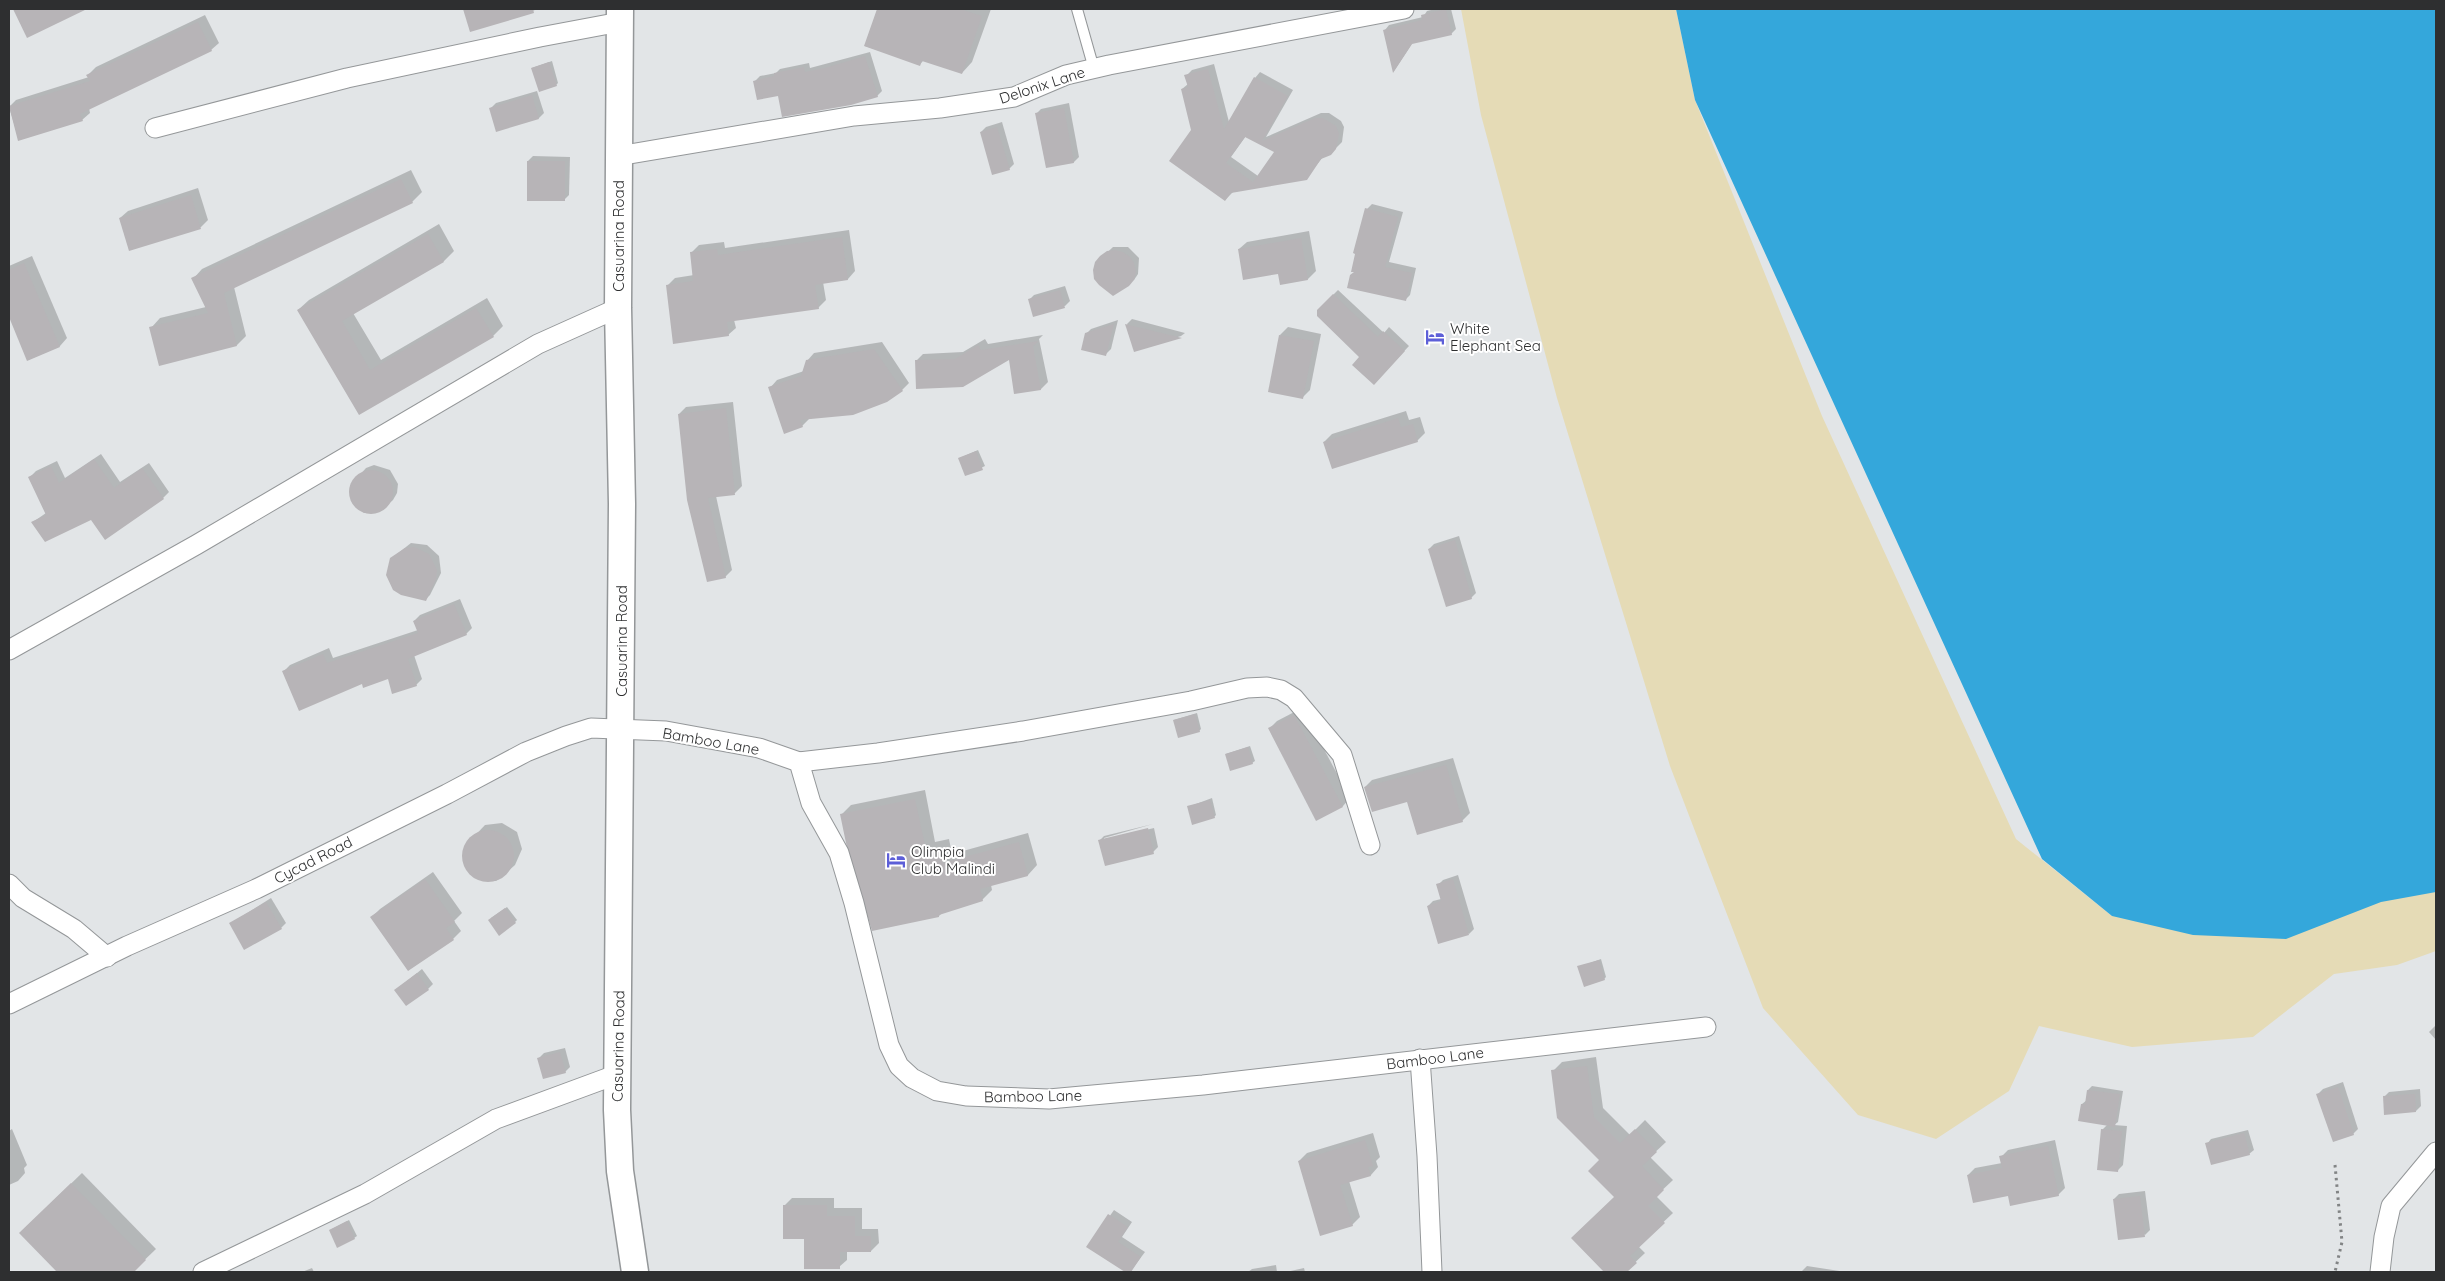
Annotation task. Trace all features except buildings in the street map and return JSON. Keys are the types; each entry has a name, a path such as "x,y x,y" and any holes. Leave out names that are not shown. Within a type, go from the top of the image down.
{"street":[{"name":"Delonix Lane","path":"618,156 854,116 940,108 1014,97 1066,75 1404,9"},
{"path":"155,128 347,78 540,37 620,16"},
{"name":"Casuarina Road","path":"620,16 618,308 622,504 617,1110 620,1171 635,1272"},
{"path":"9,650 196,546 538,344 618,308"},
{"path":"799,762 878,753 1023,730 1191,701 1247,688 1267,687 1281,690 1294,698 1342,755 1370,845"},
{"name":"Cycad Road","path":"9,1004 256,889 448,794 526,752 591,728 620,730"},
{"name":"Bamboo Lane","path":"620,730 666,731 726,740 759,748 799,762 811,803 840,853 889,1044 899,1066 912,1078 937,1091 966,1096 1049,1099 1203,1085 1706,1027"},
{"path":"9,884 23,898 74,929 107,957"},
{"path":"1420,1059 1428,1156 1432,1272"},
{"path":"203,1272 366,1194 496,1119 618,1074"},
{"path":"2380,1272 2384,1237 2391,1206 2436,1152"}],"lane":[{"path":"1076,9 1094,69"}],"path":[{"path":"2335,1165 2342,1242 2335,1272"}],"sand":[{"path":"1461,9 1676,9 1695,100 1822,416 2016,839 2112,916 2436,857 2436,951 2397,965 2334,974 2253,1037 2132,1047 2039,1026 2009,1091 1936,1139 1858,1115 1763,1008 1670,766 1557,398 1481,115"}],"water":[{"path":"1676,9 2436,9 2436,892 2381,902 2286,939 2193,935 2112,916 2042,859 1695,100"}],"place":[{"name":"White Elephant Sea","path":"1435,337"},
{"name":"Olimpia Club Malindi","path":"896,860"}]}
